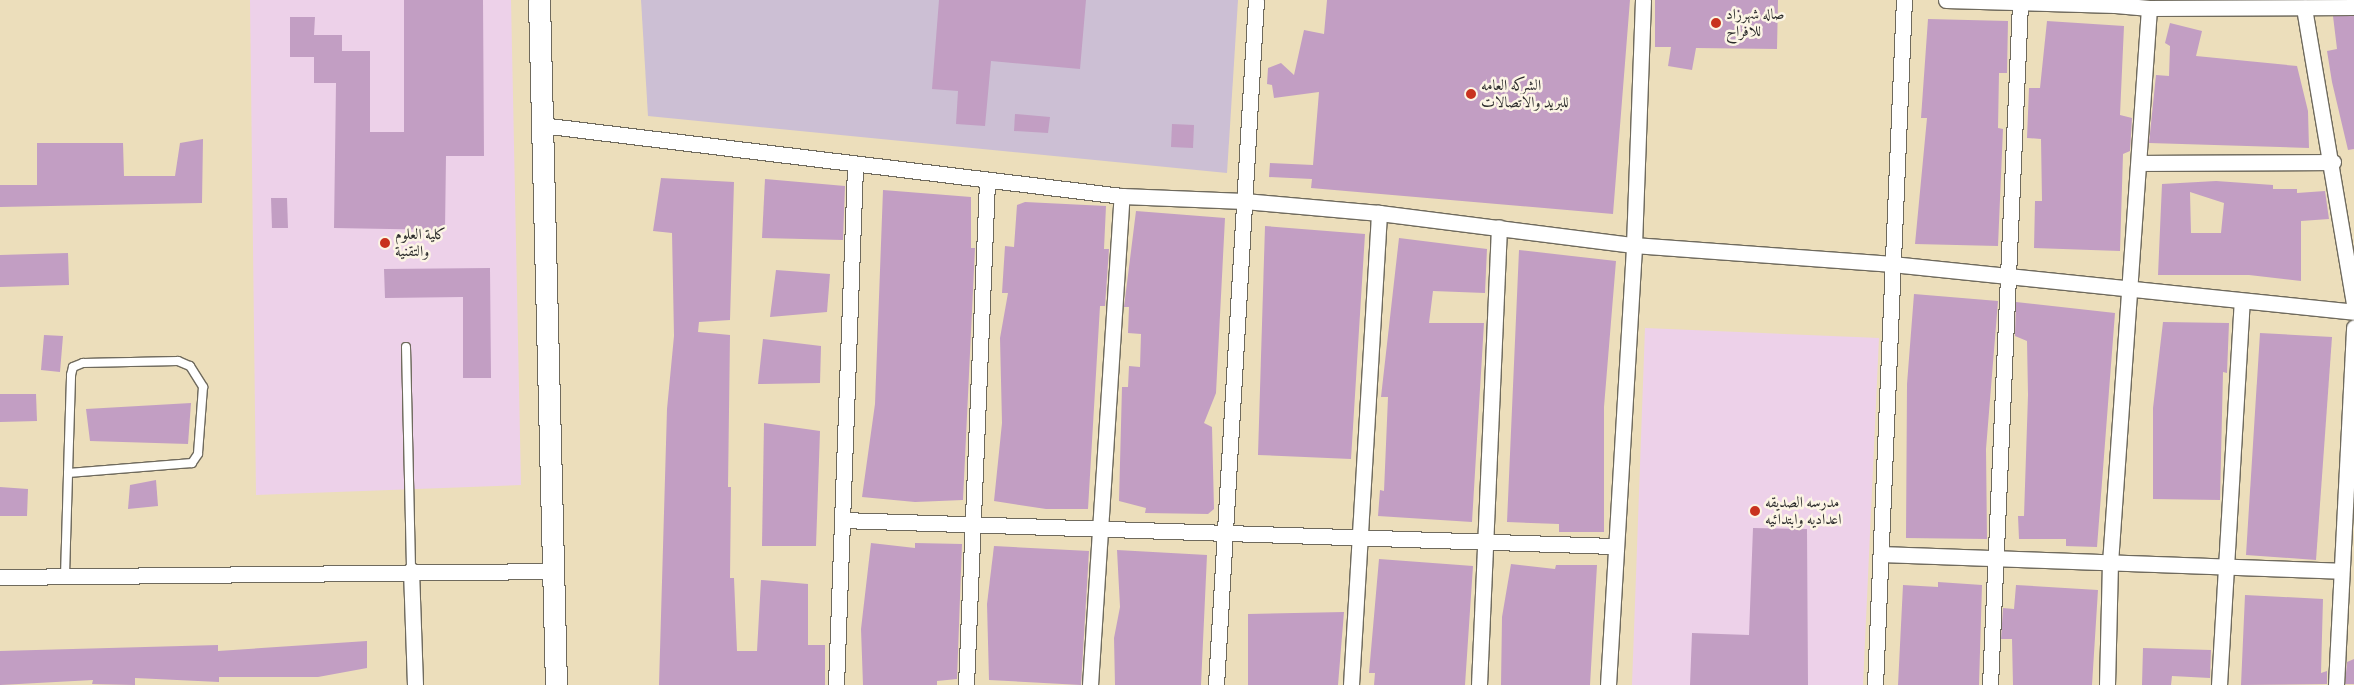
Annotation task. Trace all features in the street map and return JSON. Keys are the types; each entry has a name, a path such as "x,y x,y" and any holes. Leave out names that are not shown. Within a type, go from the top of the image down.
{"street":[{"path":"539,0 541,125 555,570 556,685"},
{"path":"1216,685 1228,531 1256,0"},
{"path":"1608,685 1614,546 1634,245 1643,0"},
{"path":"1875,685 1904,0"},
{"path":"1946,0 2020,3 2115,2 2149,8 2354,7"},
{"path":"1990,685 2006,277 2020,3"},
{"path":"2108,685 2110,563 2141,162 2149,8"},
{"path":"2304,8 2333,162 2354,305"},
{"path":"541,125 856,166 1122,196 1244,201 1379,213 1634,245 1892,264 2242,302 2354,312"},
{"path":"2141,162 2333,162"},
{"path":"836,685 856,166"},
{"path":"966,685 987,182"},
{"path":"1090,685 1098,526 1122,196"},
{"path":"1351,685 1358,537 1379,213"},
{"path":"1479,685 1499,227"},
{"path":"2219,685 2242,302"},
{"path":"2336,685 2340,571 2354,328"},
{"path":"842,520 972,522 1358,537 1486,539 1614,546"},
{"path":"1881,554 2110,563 2226,565 2340,571"},
{"path":"0,577 411,570 555,570"},
{"path":"411,570 415,685"}],"lane":[{"path":"406,347 411,570"},
{"path":"65,576 68,473 73,367 83,363 178,362 190,366 203,387 198,454 192,463 68,473"}],"shaded area":[{"name":"كلية العلوم والتقنية","path":"250,0 511,0 521,485 256,495"},
{"path":"641,0 1238,0 1227,173 648,116"},
{"name":"مدرسه الصديقه اعداديه وابتدائيه","path":"1645,328 1879,338 1863,685 1632,685"}],"building":[{"path":"404,0 483,0 484,156 446,156 445,230 334,228 336,83 314,83 314,57 290,57 290,17 315,17 314,35 342,35 342,51 370,51 370,132 404,132"},
{"path":"939,0 1086,0 1080,69 991,61 985,126 956,124 958,91 932,89"},
{"name":"الشركه العامه للبريد والاتصالات","path":"1327,0 1630,0 1613,214 1311,188 1312,179 1269,177 1270,163 1313,165 1319,92 1274,98 1272,85 1267,84 1268,68 1281,63 1294,75 1304,30 1324,34"},
{"name":"صاله شهرزاد للافراح","path":"1655,0 1778,0 1777,49 1696,48 1692,70 1668,66 1671,47 1655,47"},
{"path":"2333,16 2354,16 2354,149 2348,150 2332,82 2327,51 2337,49"},
{"path":"1928,19 2008,21 2007,73 1999,73 1998,128 2003,129 1998,246 1915,244 1927,118 1921,118"},
{"path":"2047,21 2124,26 2120,115 2132,118 2130,151 2123,154 2120,251 2034,248 2035,201 2042,201 2041,139 2027,138 2029,88 2040,88"},
{"path":"2170,23 2202,31 2196,56 2297,66 2308,111 2309,148 2149,143 2156,75 2169,76 2170,46 2165,43"},
{"path":"1015,114 1050,117 1048,133 1014,131"},
{"path":"1172,124 1194,125 1193,148 1171,147"},
{"path":"203,139 202,203 0,207 0,185 37,185 37,143 123,143 124,176 175,176 180,143"},
{"path":"661,178 734,182 730,320 699,322 698,332 730,335 728,487 731,487 730,578 734,578 737,651 757,651 761,580 808,584 808,645 825,645 825,685 659,685 667,409 674,336 672,233 653,231"},
{"path":"765,179 845,186 843,240 762,238"},
{"path":"2216,181 2273,185 2273,189 2297,189 2297,193 2325,191 2329,219 2301,221 2301,281 2249,275 2158,275 2162,184","holes":["2190,192 2224,203 2221,233 2191,233"]},
{"path":"883,190 971,197 971,248 975,248 963,500 915,502 862,497 875,404"},
{"path":"271,198 287,198 288,228 272,228"},
{"path":"1025,202 1106,206 1104,249 1109,249 1105,306 1100,306 1088,509 1046,509 994,501 1002,423 1000,338 1008,293 1002,293 1005,246 1014,247 1017,205"},
{"path":"1136,211 1225,218 1216,393 1204,423 1212,427 1214,509 1208,514 1145,513 1146,508 1119,501 1122,387 1128,387 1129,366 1140,367 1141,334 1128,333 1129,307 1124,307"},
{"path":"1265,226 1365,234 1351,459 1258,455"},
{"path":"1399,238 1487,249 1485,293 1433,291 1429,323 1484,323 1472,522 1378,516 1380,490 1384,491 1388,397 1381,397"},
{"path":"1519,250 1616,261 1604,407 1604,532 1559,532 1559,524 1507,522"},
{"path":"68,253 69,285 0,287 0,255"},
{"path":"490,268 491,378 463,378 463,297 385,298 384,269"},
{"path":"776,270 830,274 827,312 770,317"},
{"path":"1914,294 1998,301 1986,449 1987,539 1906,538 1907,384"},
{"path":"2016,302 2115,313 2097,547 2066,546 2066,539 2019,539 2018,516 2024,516 2028,395 2027,341 2015,336"},
{"path":"2163,322 2229,323 2227,373 2223,372 2220,500 2153,499 2153,408"},
{"path":"2260,333 2332,337 2316,560 2246,555"},
{"path":"44,335 63,336 60,372 41,370"},
{"path":"763,339 821,346 820,383 758,384"},
{"path":"0,394 36,394 37,421 0,422"},
{"path":"191,403 188,444 90,441 86,409"},
{"path":"764,423 820,431 816,546 762,546"},
{"path":"156,480 158,506 128,509 130,485"},
{"path":"0,487 28,489 27,516 0,516"},
{"path":"1753,528 1807,529 1808,685 1690,685 1692,633 1749,635"},
{"path":"871,543 915,548 915,543 962,544 957,679 937,681 937,685 863,685 861,629"},
{"path":"994,546 1089,551 1081,685 989,680 987,604"},
{"path":"1117,550 1207,555 1201,685 1115,685 1114,638 1120,607"},
{"path":"1379,559 1473,566 1465,685 1374,685 1375,673 1369,673"},
{"path":"1511,564 1555,569 1556,565 1597,565 1590,685 1501,685 1502,617"},
{"path":"1938,582 1982,585 1979,685 1898,685 1903,585 1938,587"},
{"path":"2016,585 2098,590 2092,685 2013,685 2012,639 2001,639 2003,608 2014,609"},
{"path":"2245,595 2323,599 2321,673 2327,671 2327,684 2241,685"},
{"path":"1344,612 1338,685 1248,685 1248,614"},
{"path":"367,641 367,668 318,677 219,677 219,682 135,678 135,685 92,684 93,680 0,685 0,651 218,645 218,651"},
{"path":"2143,648 2211,650 2210,678 2172,676 2171,685 2142,685"},
{"path":"2354,659 2354,684 2345,684 2347,662"}],"place":[{"name":"صاله شهرزاد للافراح","path":"1716,23"},
{"name":"الشركه العامه للبريد والاتصالات","path":"1471,94"},
{"name":"كلية العلوم والتقنية","path":"385,243"},
{"name":"مدرسه الصديقه اعداديه وابتدائيه","path":"1755,511"}]}
